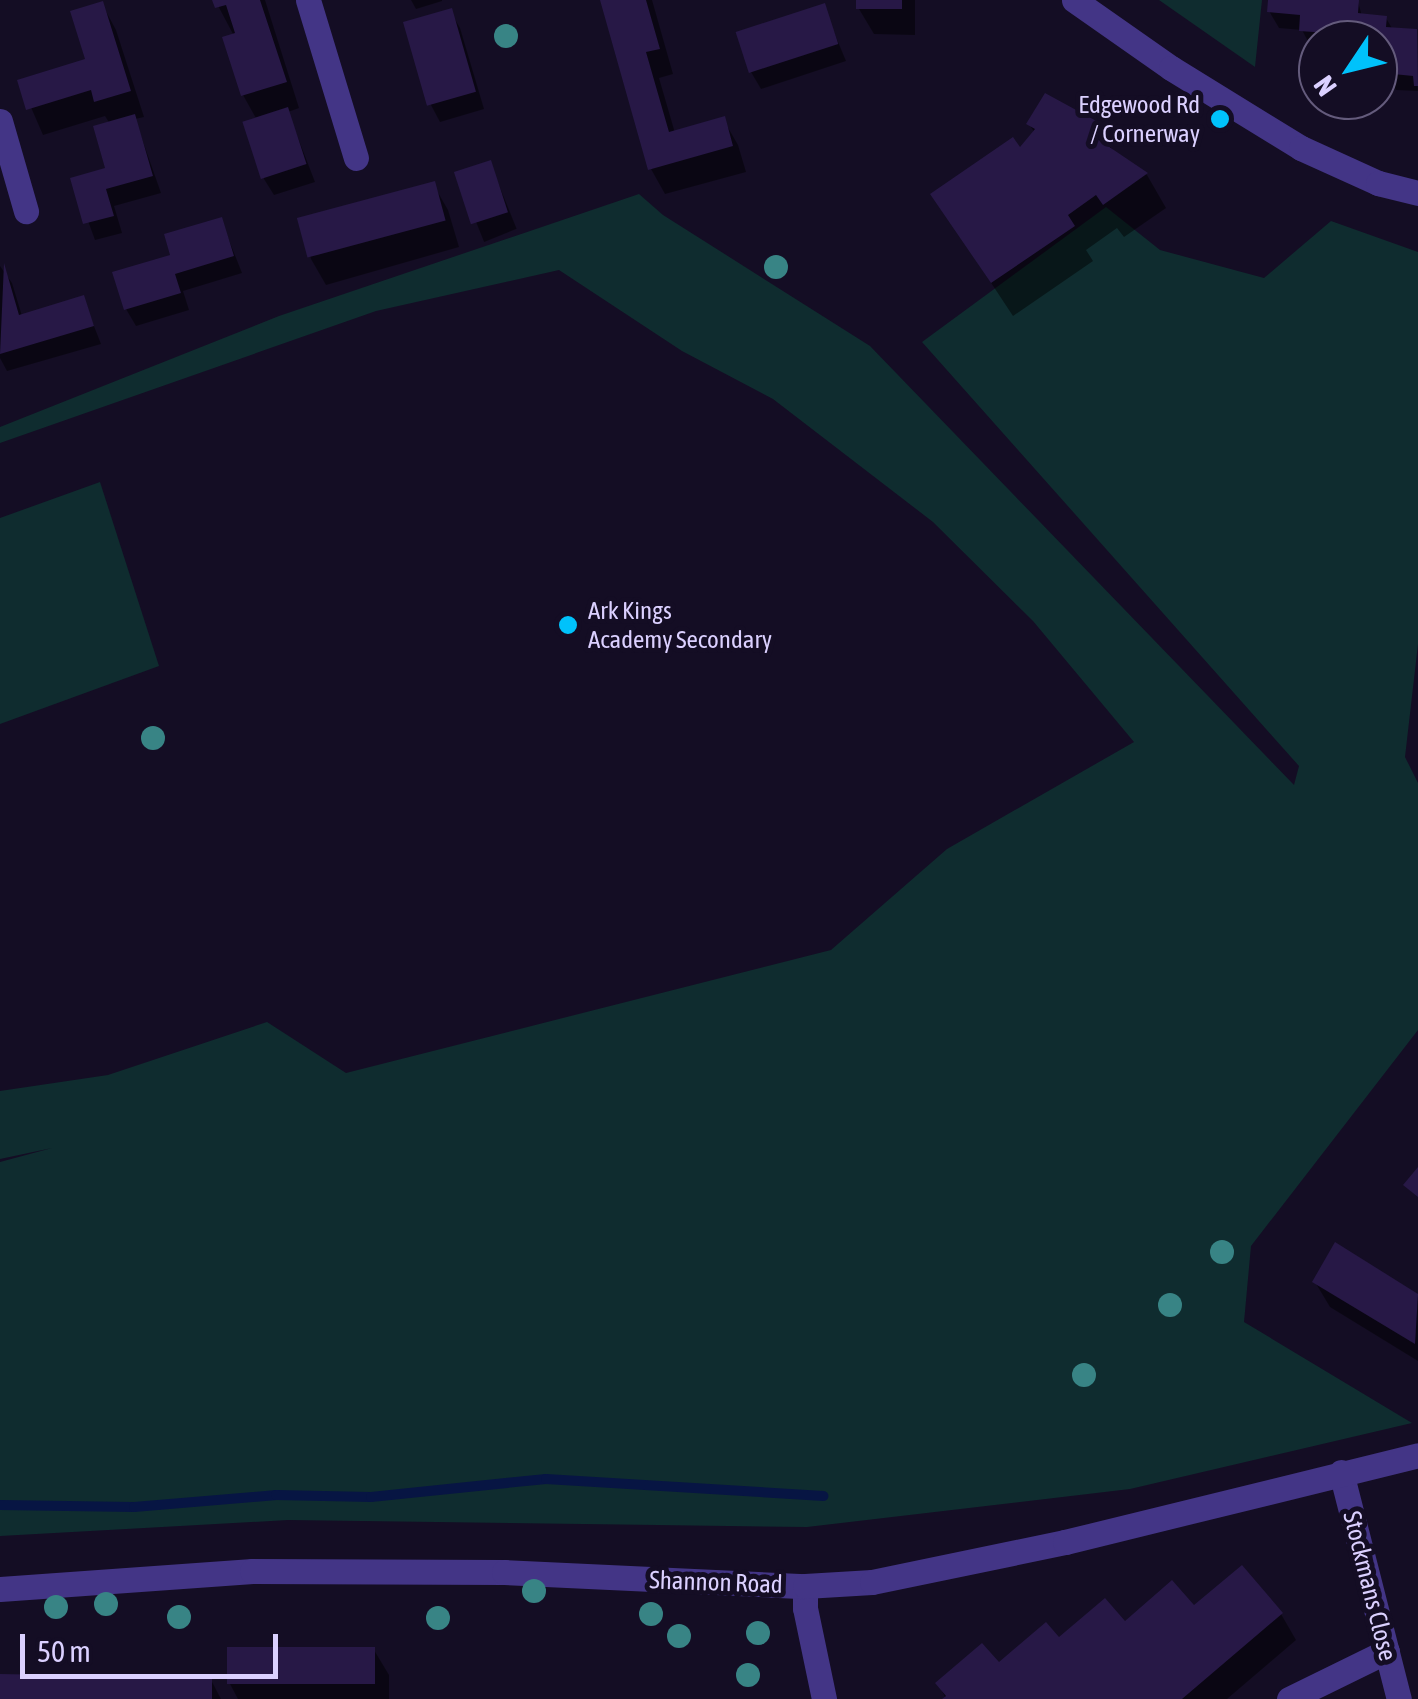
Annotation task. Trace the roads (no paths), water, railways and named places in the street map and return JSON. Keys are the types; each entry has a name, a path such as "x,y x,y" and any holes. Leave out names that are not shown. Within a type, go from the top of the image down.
{"street":[{"path":"308,0 356,158"},
{"path":"1074,0 1171,68 1301,148 1378,183 1418,193"},
{"path":"0,121 26,211"},
{"name":"Shannon Road","path":"0,1588 252,1571 504,1572 805,1586 872,1582 1066,1542 1418,1455"},
{"name":"Stockmans Close","path":"1341,1472 1400,1699"},
{"path":"805,1586 805,1608 824,1699"},
{"path":"1288,1699 1387,1650"}],"waterway":[{"path":"0,1505 134,1507 276,1495 371,1497 546,1479 823,1496"}],"place":[{"name":"Edgewood Rd / Cornerway","path":"1220,119"},
{"name":"Ark Kings Academy Secondary","path":"568,625"}]}
